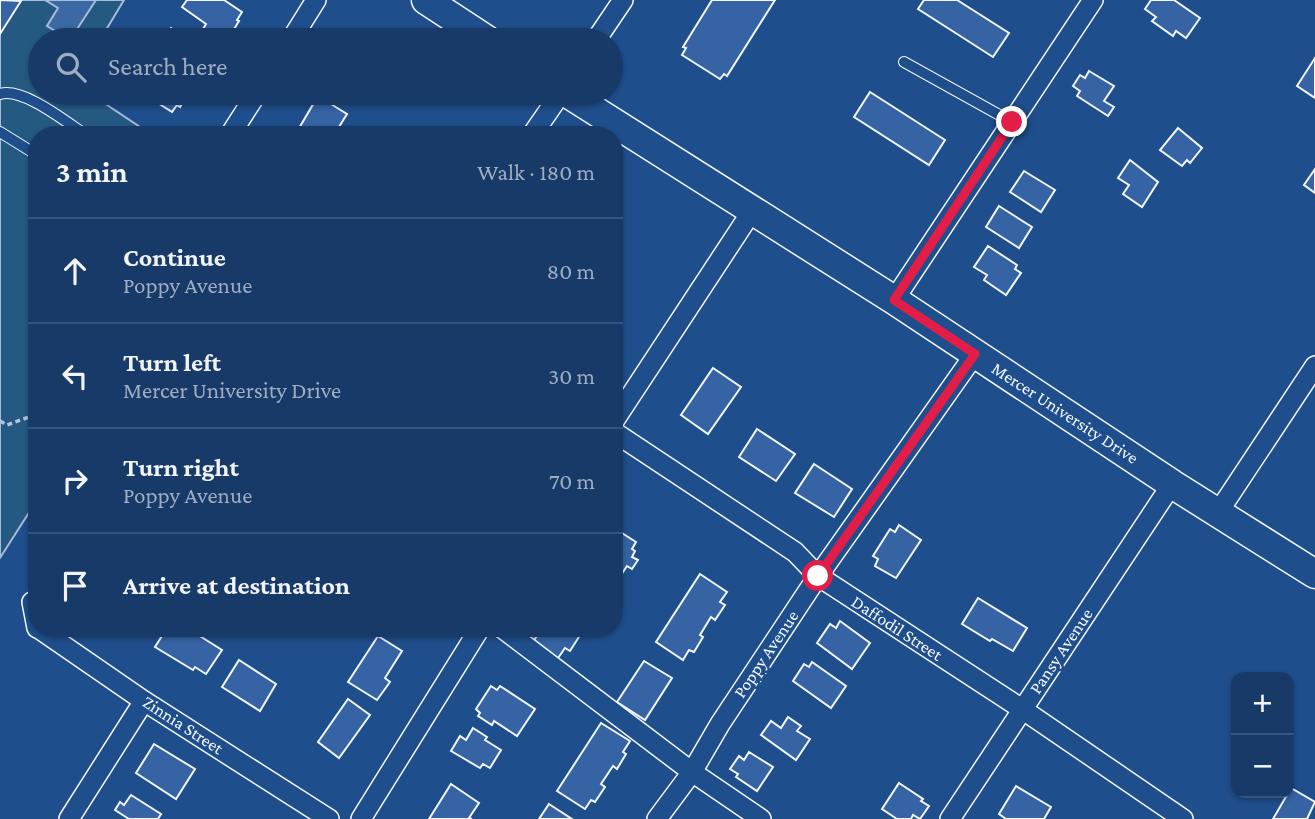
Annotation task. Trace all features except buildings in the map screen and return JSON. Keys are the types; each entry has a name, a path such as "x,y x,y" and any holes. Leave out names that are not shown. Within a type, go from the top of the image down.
{"main road":[{"path":"426,0 469,28"},
{"name":"Mercer University Drive","path":"586,105 618,126"},
{"name":"Mercer University Drive","path":"623,129 894,300 1172,484 1219,511 1315,574"}],"street":[{"path":"298,28 316,0"},
{"path":"604,28 623,0"},
{"path":"894,300 1093,0"},
{"path":"236,126 249,105"},
{"path":"538,126 553,105"},
{"path":"623,407 752,212"},
{"name":"Poppy Avenue","path":"657,819 692,772 720,724 818,576 975,354"},
{"path":"1219,511 1315,366"},
{"name":"Daffodil Street","path":"623,438 795,552 818,576 1022,709 1182,819"},
{"name":"Pansy Avenue","path":"950,819 1172,484"},
{"name":"Zinnia Street","path":"50,637 144,701 329,819"},
{"path":"361,819 474,637"},
{"path":"514,637 692,772 761,819"},
{"path":"69,819 144,701"}],"lane":[{"path":"904,62 1012,122"},
{"path":"0,94 10,93 28,98"},
{"path":"39,105 72,126"},
{"path":"0,132 28,149"}],"path":[{"path":"0,421 7,425 28,417"}],"shaded area":[{"path":"0,0 124,0 107,28 28,28 28,105 107,105 138,126 28,126 28,514 0,558"},
{"path":"45,0 96,0 78,28 47,26 58,8"}],"route":[{"path":"818,576 975,354 894,300 1012,122"}]}
